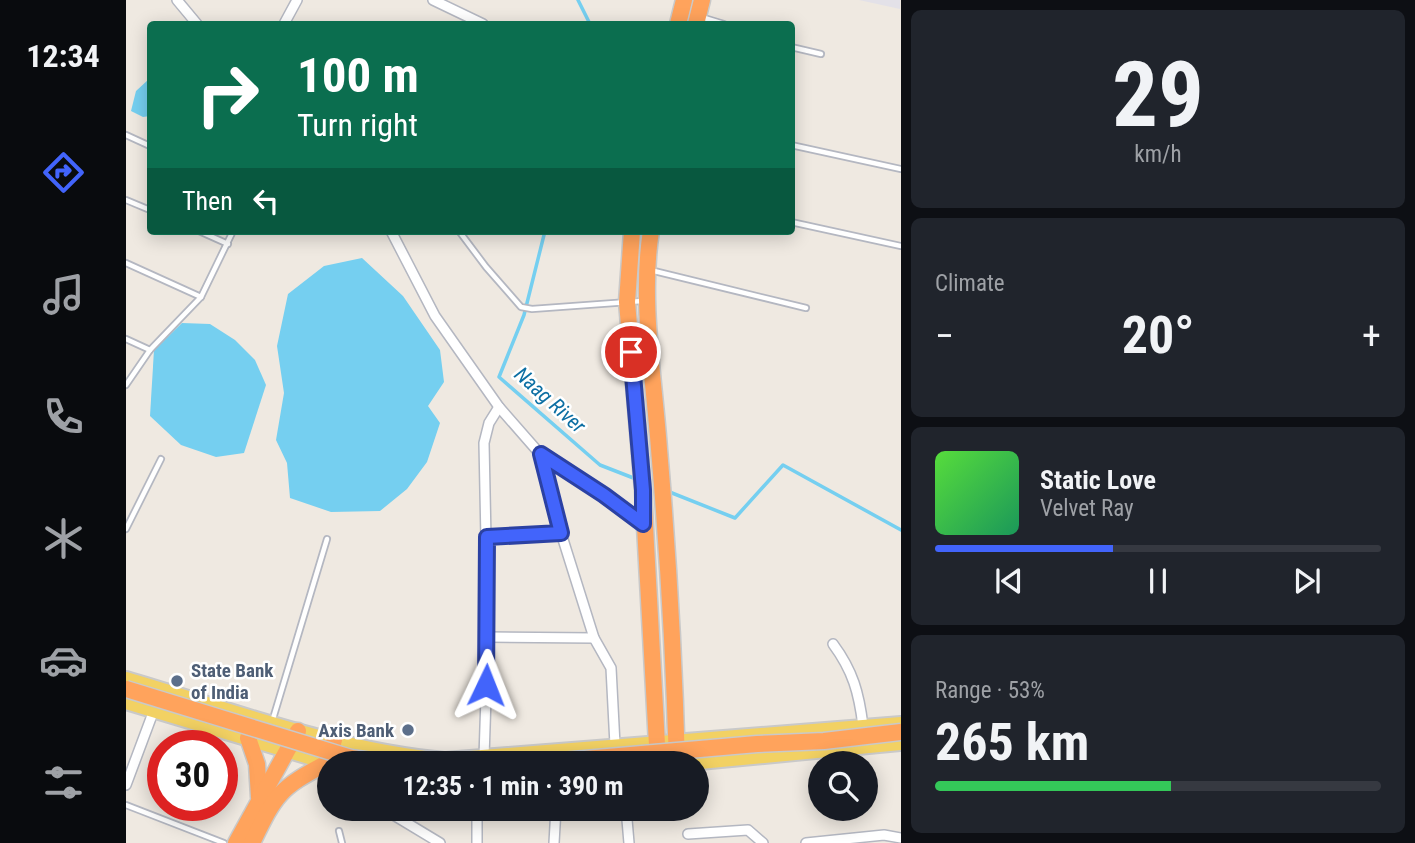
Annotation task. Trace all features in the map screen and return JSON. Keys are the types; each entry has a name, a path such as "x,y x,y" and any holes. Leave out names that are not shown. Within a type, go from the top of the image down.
{"highway":[{"path":"679,21 684,0"},
{"path":"697,20 702,0"},
{"path":"632,235 627,302 642,482 656,751"},
{"path":"650,235 646,269 647,300 662,489 677,751"},
{"path":"126,689 328,751"},
{"path":"236,843 298,731"},
{"path":"677,751 824,741 901,732"},
{"path":"248,738 257,764 259,800"},
{"path":"331,751 334,740"},
{"path":"252,843 272,802 282,790 317,769"}],"main road":[{"path":"126,679 298,731 382,751"},
{"path":"126,702 317,760"},
{"path":"550,751 901,724"},
{"path":"709,761 901,743"}],"street":[{"path":"177,0 194,21"},
{"path":"286,21 297,0"},
{"path":"433,0 478,21"},
{"path":"393,235 435,316 499,407 541,454 643,524"},
{"path":"484,751 488,637 484,443 489,423 499,407"},
{"path":"541,454 561,533 594,638 611,668 615,745"},
{"path":"487,537 561,533"},
{"path":"488,637 594,638"},
{"path":"833,644 843,658 860,695 863,726"},
{"path":"126,785 154,710"},
{"path":"404,821 440,843"},
{"path":"477,821 477,843"},
{"path":"554,843 555,821"},
{"path":"627,821 629,843"},
{"path":"688,834 748,830 764,843"},
{"path":"806,843 884,835 901,838"}],"lane":[{"path":"795,48 821,54"},
{"path":"126,135 147,145"},
{"path":"795,146 901,169"},
{"path":"126,200 147,209"},
{"path":"795,223 901,246"},
{"path":"208,235 228,244"},
{"path":"126,385 150,350 201,296 231,235"},
{"path":"462,235 522,307 529,309 647,300"},
{"path":"126,263 201,296"},
{"path":"646,269 806,308"},
{"path":"126,339 150,350"},
{"path":"126,530 161,459"},
{"path":"272,723 327,539"},
{"path":"126,805 223,843"},
{"path":"339,831 342,843"}],"shaded area":[{"path":"859,0 900,0 900,9"}],"water":[{"path":"147,81 147,116 131,111 136,91"},
{"path":"362,258 403,296 440,350 444,382 428,406 440,423 427,462 407,489 380,511 331,512 290,498 287,463 276,440 284,393 277,346 288,294 324,266"},
{"path":"182,323 210,324 235,340 255,360 266,385 244,453 216,457 181,445 150,416 154,350"}],"waterway":[{"name":"Naag River","path":"578,0 588,21"},
{"name":"Naag River","path":"544,235 524,315 499,377 600,465 636,479"},
{"name":"Naag River","path":"667,491 735,518 783,465 901,530"}],"place":[{"name":"State Bank of India","path":"177,681"},
{"name":"Axis Bank","path":"408,730"}],"route":[{"path":"486,685 487,537 561,533 541,454 643,524 643,490 631,352"}]}
